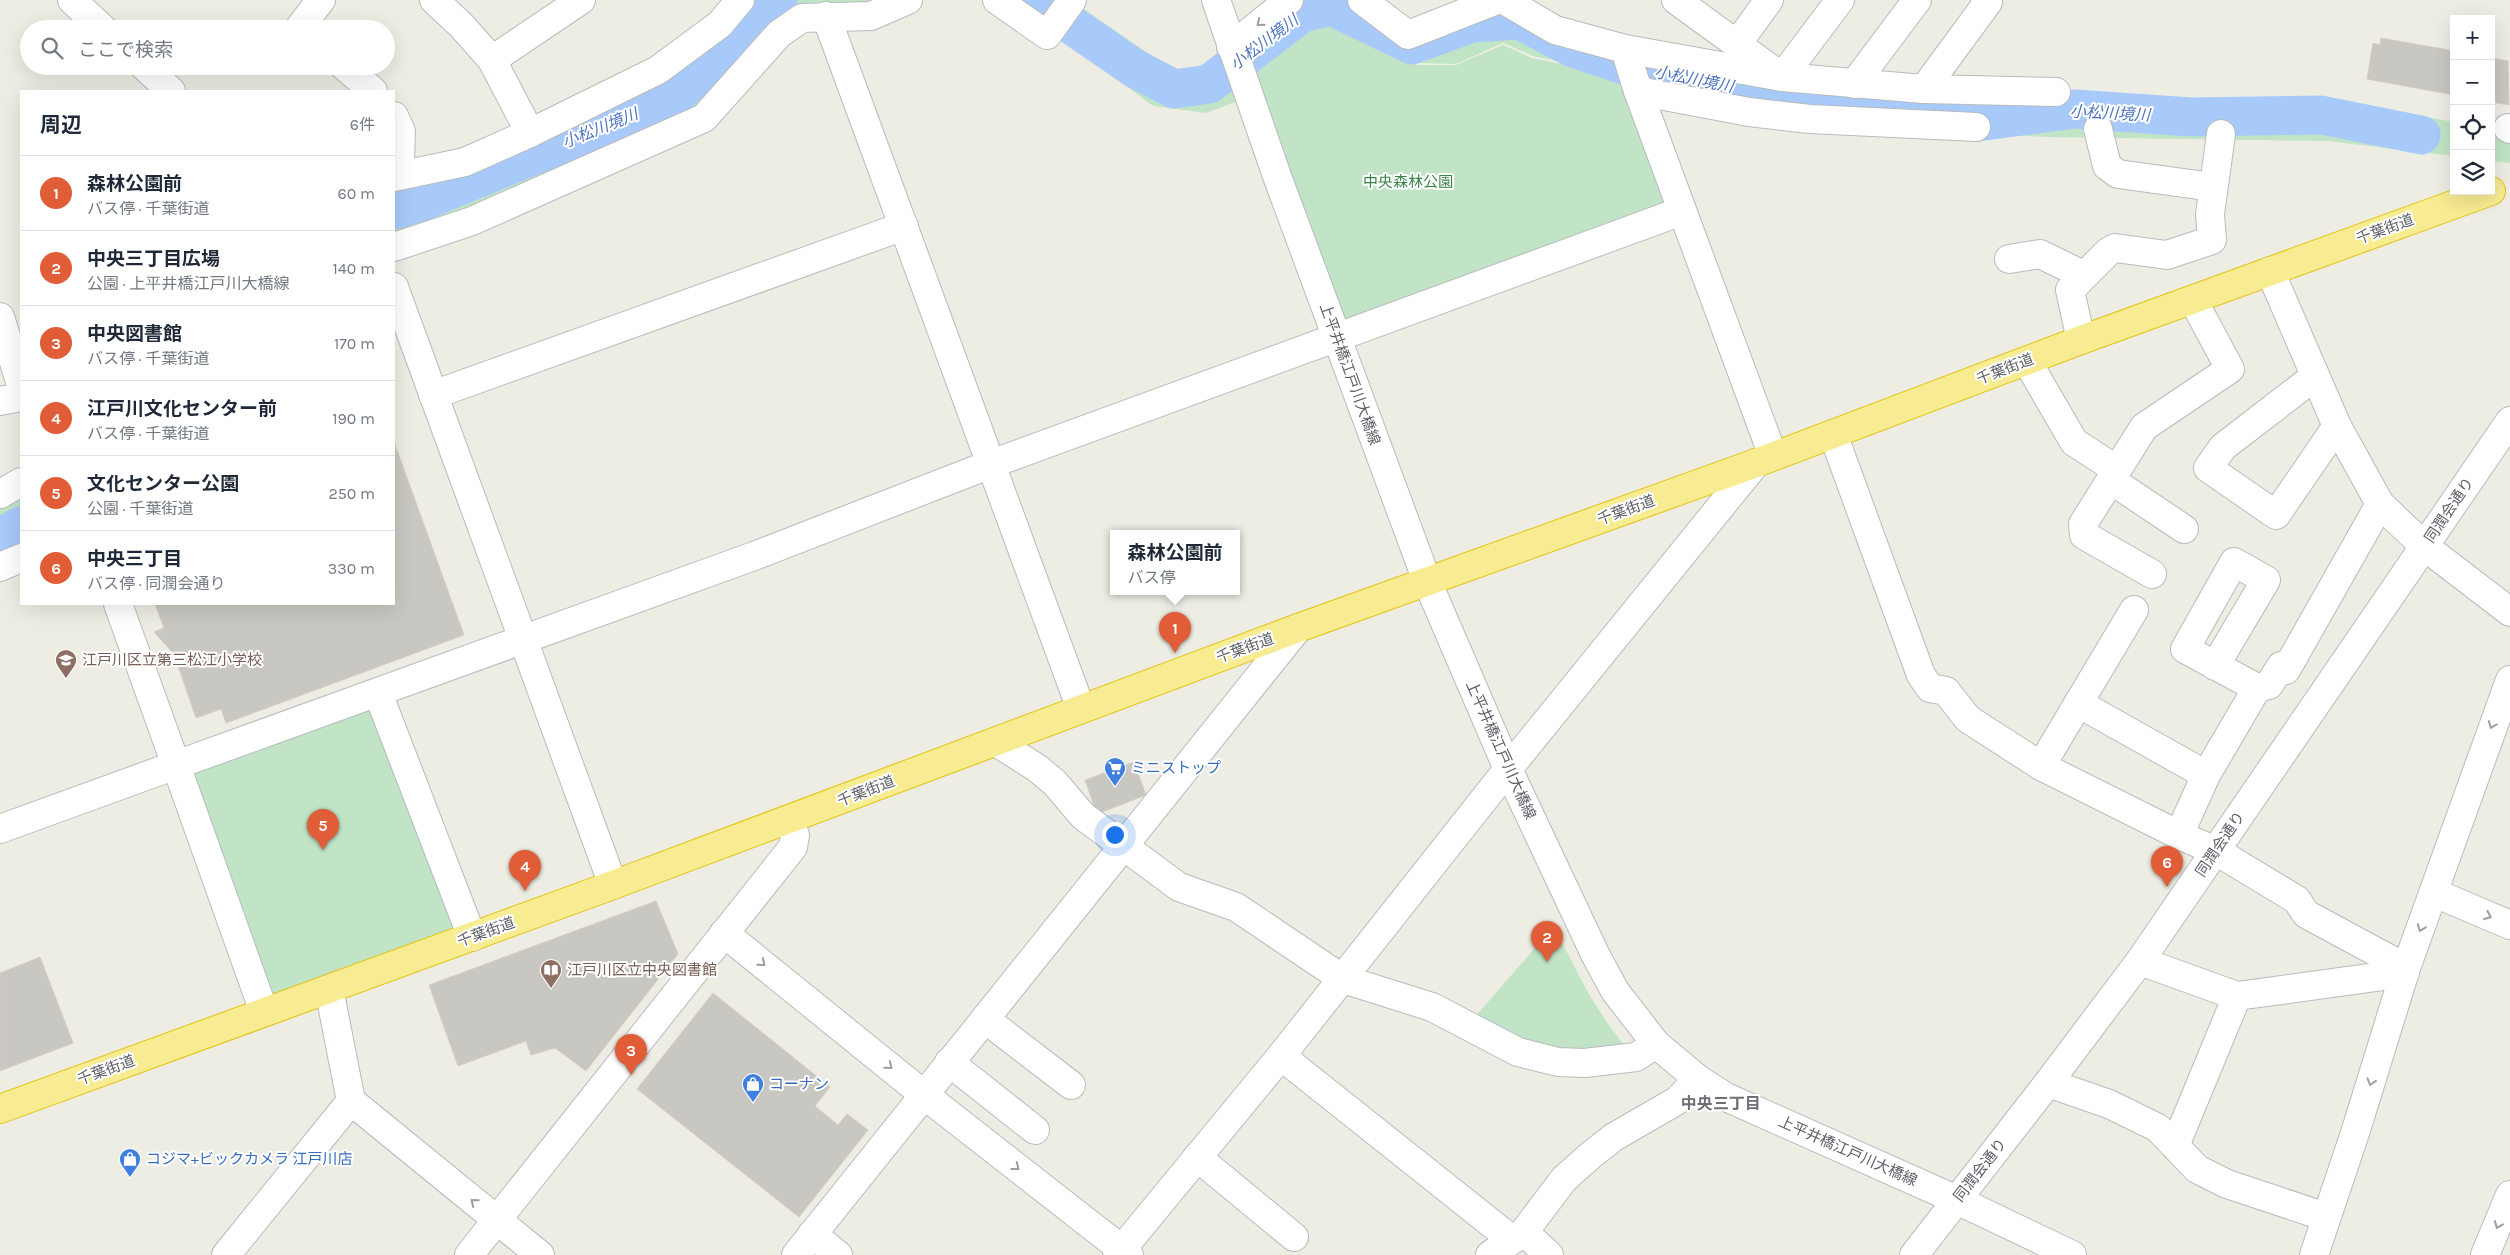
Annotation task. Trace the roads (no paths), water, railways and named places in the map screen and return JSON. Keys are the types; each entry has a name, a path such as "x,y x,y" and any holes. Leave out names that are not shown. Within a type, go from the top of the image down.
{"highway":[{"name":"千葉街道","path":"2495,190 2510,184"},
{"name":"千葉街道","path":"0,1109 789,820 1298,628 1764,460 2081,340 2480,195"}],"street":[{"path":"73,0 94,20"},
{"path":"307,20 321,0"},
{"path":"434,0 460,24 492,60 530,133"},
{"path":"492,60 582,0"},
{"path":"395,118 402,130 398,176 465,162 530,133 658,70 720,24 740,0"},
{"path":"395,247 472,220 704,118 779,34 802,18 871,16 908,0"},
{"path":"997,0 1047,35 1065,9"},
{"name":"上平井橋江戸川大橋線","path":"1216,0 1337,339 1427,581 1508,769 1599,962 1615,991 1656,1044 1698,1079 1726,1097 1957,1200 2043,1249 2072,1255"},
{"path":"1235,57 1289,0"},
{"path":"1362,0 1408,35 1497,0"},
{"path":"1504,0 1632,71 1749,112 1810,119 1976,127"},
{"path":"1737,44 1769,0"},
{"path":"1782,77 1840,0"},
{"path":"1854,84 1917,0"},
{"path":"1924,89 1988,2 1985,0"},
{"path":"1686,3 1782,77"},
{"path":"826,16 1081,709"},
{"path":"1632,71 1782,77 1924,89 2056,92"},
{"path":"724,933 1122,1253 1343,979 1508,769 1764,460 1682,211 1632,71"},
{"path":"154,75 170,90"},
{"path":"355,75 373,90"},
{"path":"2098,129 2107,166 2118,174 2213,186"},
{"path":"2081,340 2070,290 2082,276 2115,248 2167,255 2212,240 2210,214 2221,134"},
{"path":"0,829 378,693 523,638 754,556 991,464 1337,339 1682,211"},
{"path":"433,395 904,226"},
{"path":"2009,259 2040,254 2082,276"},
{"path":"2270,271 2314,377 2337,426 2380,504 2424,546 2510,612"},
{"path":"395,290 613,885"},
{"path":"2152,574 2084,535 2083,524 2144,427 2230,369 2193,300"},
{"path":"0,317 20,382"},
{"path":"2027,361 2074,442 2184,529"},
{"path":"2314,377 2222,447 2208,468 2276,516 2337,426"},
{"path":"0,401 20,396"},
{"name":"同潤会通り","path":"1914,1255 2140,961 2510,421"},
{"path":"1832,434 1921,675 1930,688 1946,691 1968,719 2041,766 2179,835 2216,851 2297,900 2306,914 2406,971"},
{"path":"0,494 20,483"},
{"path":"2216,666 2257,688 2268,685 2281,666 2286,670 2380,504"},
{"path":"0,567 20,558"},
{"path":"118,605 264,1012"},
{"path":"2041,766 2134,610"},
{"path":"838,1255 804,1245 1298,628"},
{"path":"2314,1255 2406,971 2510,680"},
{"path":"2179,835 2206,776 2257,688"},
{"path":"378,693 472,937"},
{"path":"2078,703 2206,776"},
{"path":"996,742 1037,768 1055,784 1083,816 1123,848 1179,887 1236,907 1343,979 1432,1007 1518,1052 1558,1062 1585,1062 1636,1057 1656,1044"},
{"path":"469,1255 793,847 795,835 789,820"},
{"path":"2434,893 2510,925"},
{"path":"2140,961 2237,996 2406,971"},
{"path":"329,989 351,1101 540,1255"},
{"path":"2175,1146 2237,996"},
{"path":"984,1018 1071,1085"},
{"path":"1281,1056 1508,1242 1549,1255"},
{"path":"949,1062 1035,1130"},
{"path":"1508,1242 1564,1179 1591,1155 1614,1137 1678,1100 1698,1079"},
{"path":"2048,1083 2110,1104 2158,1128 2197,1169 2227,1184 2326,1218"},
{"path":"226,1255 351,1101"},
{"path":"1197,1158 1294,1237"},
{"path":"2489,1254 2510,1195"}],"waterway":[{"name":"小松川境川","path":"395,210 418,203 673,98 778,0"},
{"name":"小松川境川","path":"1035,0 1134,68 1174,89 1209,84 1302,13 1331,6 1412,45 1472,23 1519,20 1573,48 1630,67 1822,104 1977,122 2075,109 2191,117 2321,115 2421,135"},
{"name":"小松川境川","path":"0,538 20,527"}],"place":[{"name":"森林公園前","path":"1175,653"},
{"name":"江戸川区立第三松江小学校","path":"66,679"},
{"name":"ミニストップ","path":"1115,787"},
{"name":"文化センター公園","path":"323,850"},
{"name":"中央三丁目","path":"2167,887"},
{"name":"江戸川文化センター前","path":"525,891"},
{"name":"中央三丁目広場","path":"1547,962"},
{"name":"江戸川区立中央図書館","path":"551,989"},
{"name":"中央図書館","path":"631,1075"},
{"name":"コーナン","path":"753,1103"},
{"name":"コジマ+ビックカメラ 江戸川店","path":"130,1178"}],"district":[{"name":"中央三丁目","path":"1721,1103"}],"park label":[{"name":"中央森林公園","path":"1408,182"}]}
